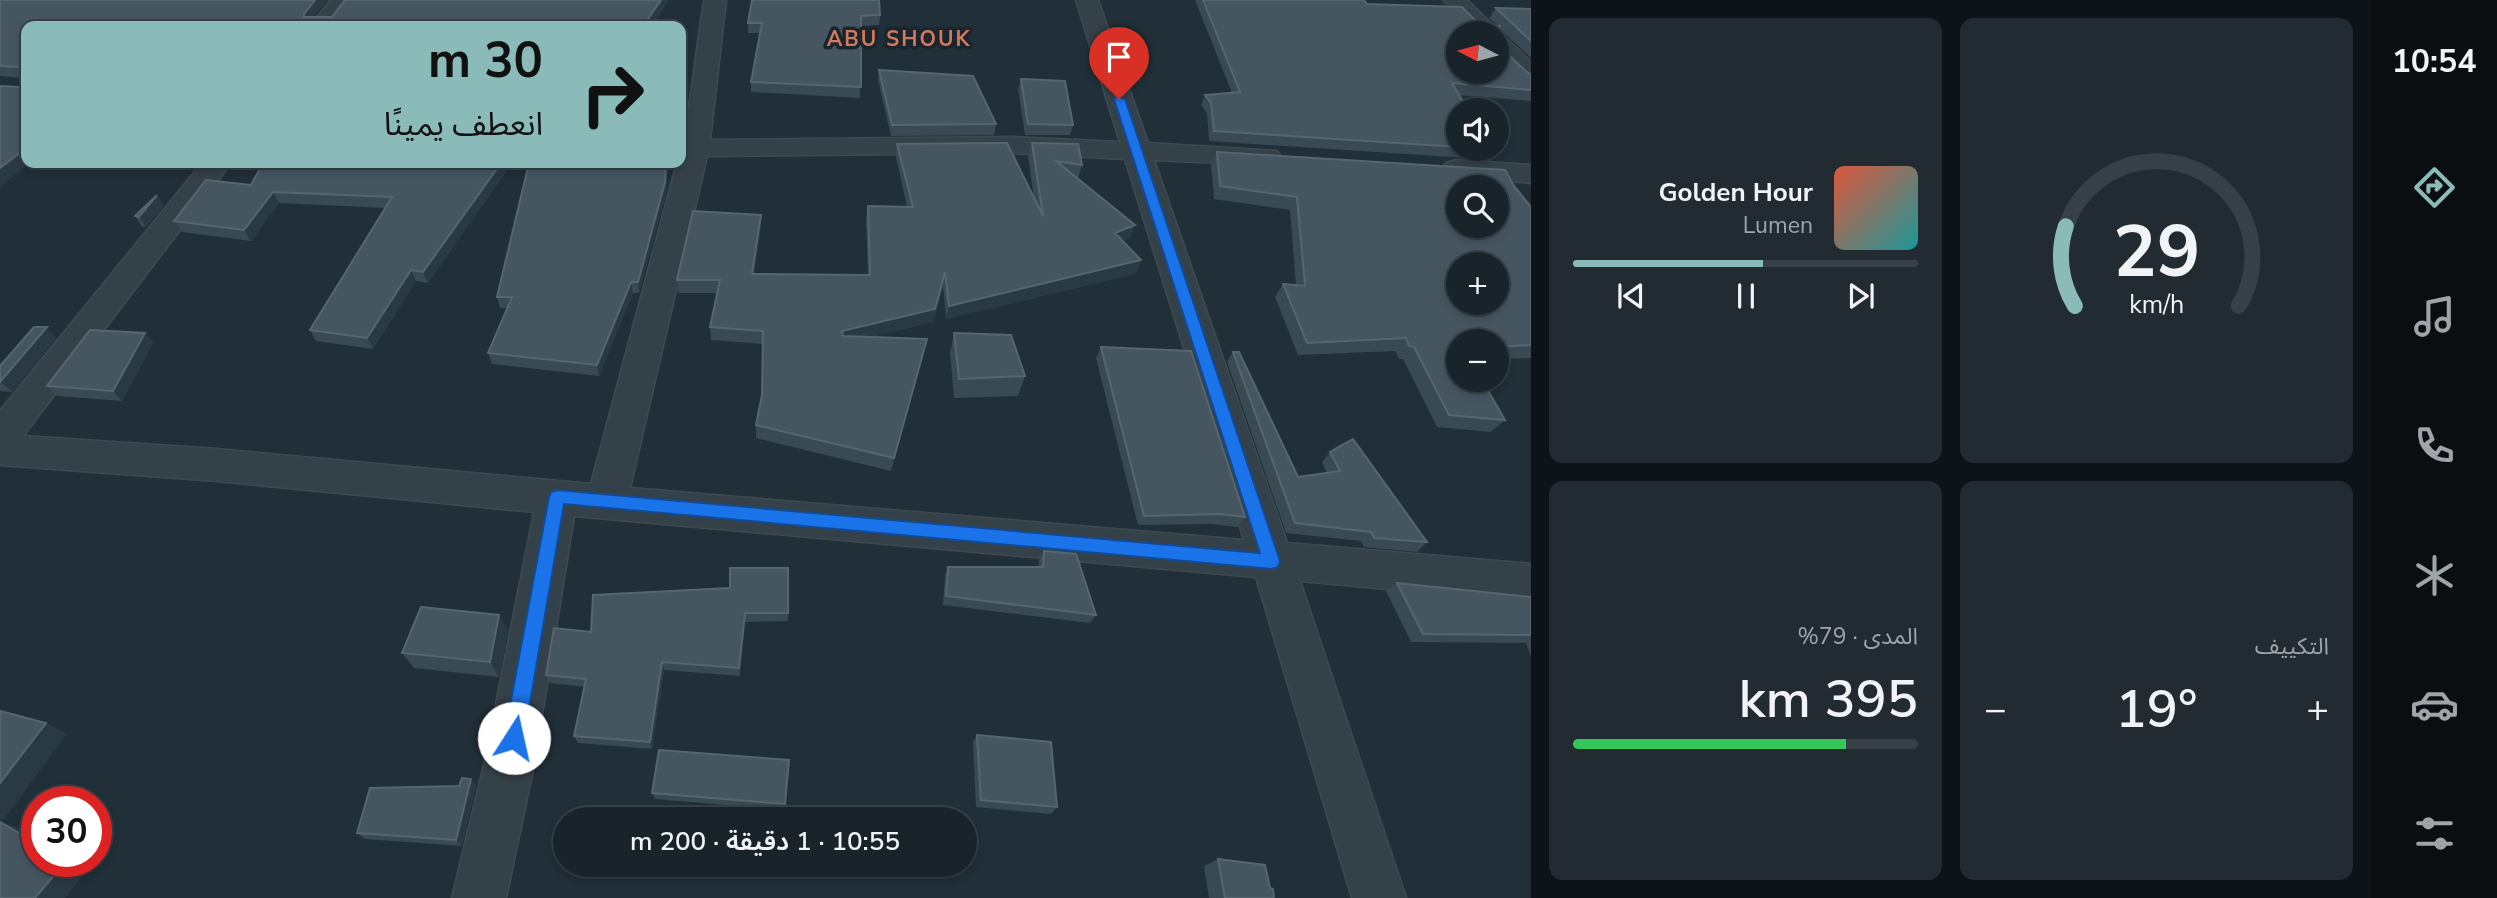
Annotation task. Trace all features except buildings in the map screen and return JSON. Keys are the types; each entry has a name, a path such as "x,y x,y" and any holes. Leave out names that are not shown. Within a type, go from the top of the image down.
{"street":[{"path":"327,21 343,0"},
{"path":"686,155 715,0"},
{"path":"1087,0 1272,561 1378,898"},
{"path":"1454,0 1476,21"},
{"path":"1509,54 1531,76"},
{"path":"691,133 1135,149 1288,158"},
{"path":"1424,167 1531,174"},
{"path":"0,438 213,168"},
{"path":"607,501 683,168"},
{"path":"0,450 217,464 557,497 1531,583"},
{"path":"479,898 509,765 557,497"}],"district":[{"name":"ABU SHOUK","path":"899,39"}],"route":[{"path":"514,738 557,497 1272,561 1119,99"}]}
